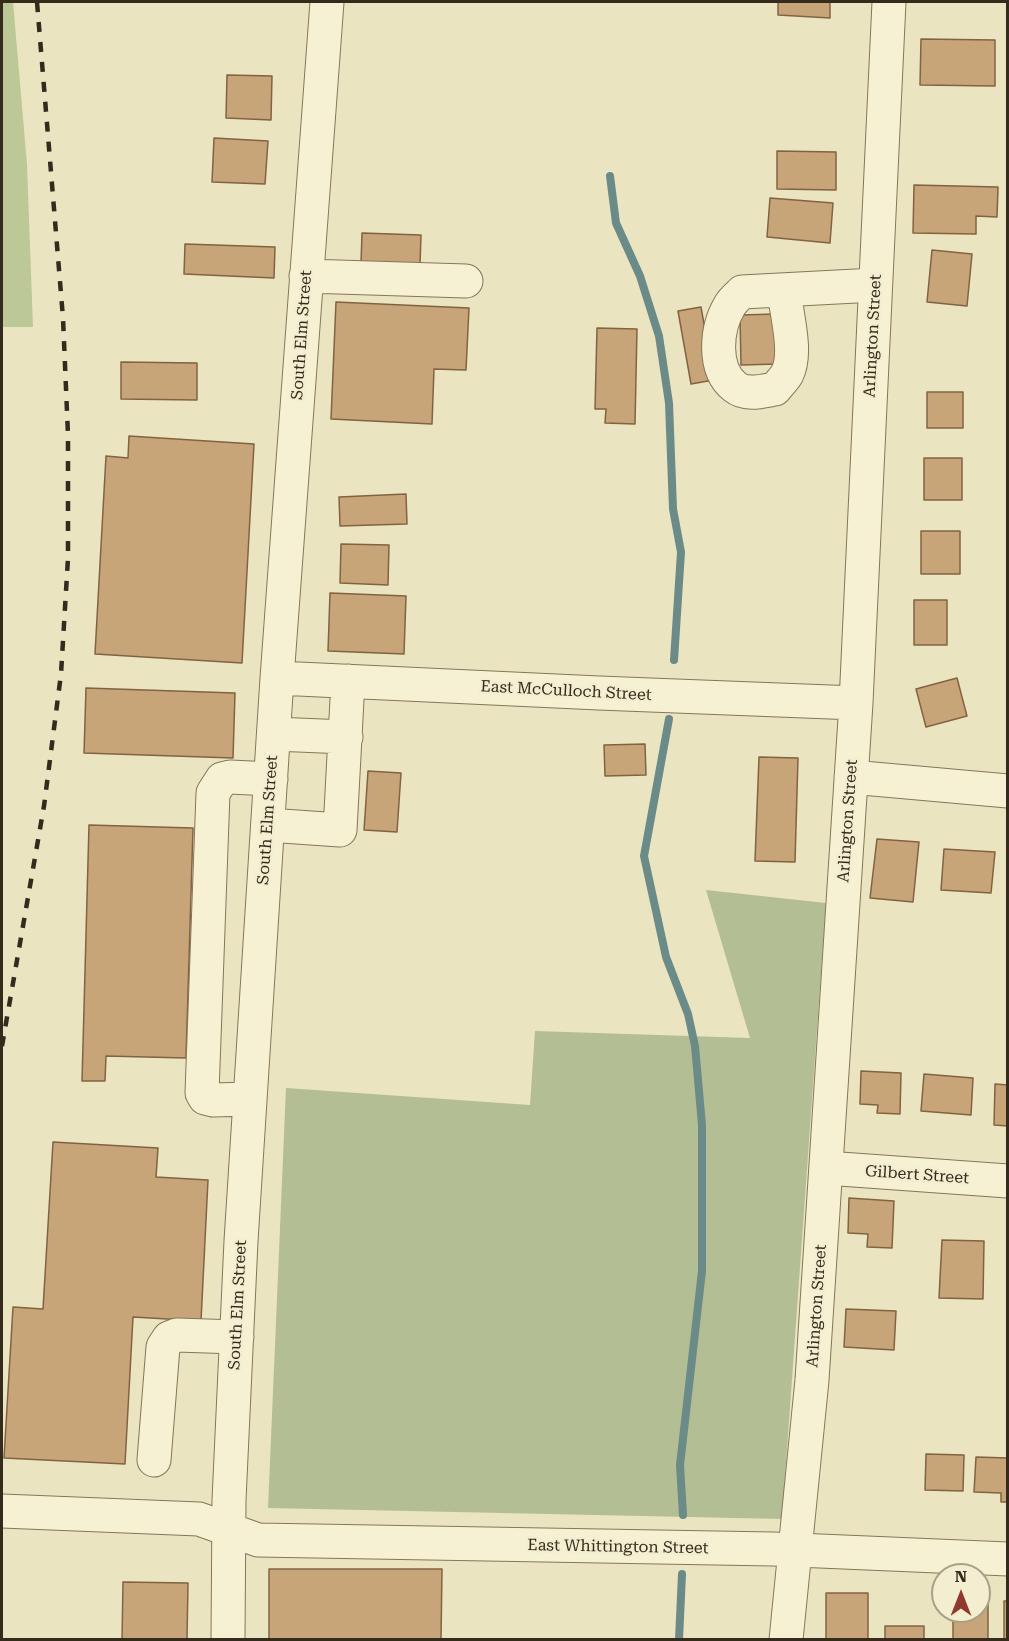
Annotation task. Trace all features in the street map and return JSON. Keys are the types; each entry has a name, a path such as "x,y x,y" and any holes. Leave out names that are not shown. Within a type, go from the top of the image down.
{"street":[{"name":"South Elm Street","path":"228,1640 229,1500 250,1099 273,734 327,2"},
{"name":"Arlington Street","path":"786,1640 812,1380 856,703 889,2"},
{"path":"306,276 466,281"},
{"path":"784,290 875,285"},
{"name":"East McCulloch Street","path":"277,678 856,703"},
{"path":"267,825 340,830 348,681"},
{"path":"273,734 346,737"},
{"path":"250,1099 213,1100 205,1098 202,1093 213,793 222,779 230,777 271,779"},
{"path":"850,777 1008,791"},
{"name":"Gilbert Street","path":"826,1168 1008,1181"},
{"path":"154,1460 163,1347 169,1338 177,1335 237,1337"},
{"name":"East Whittington Street","path":"2,1511 199,1519 258,1540 796,1551 1008,1559"}],"green space":[{"path":"2,2 13,2 27,164 33,327 2,327"},
{"path":"706,890 826,903 782,1519 268,1508 286,1088 530,1105 535,1031 750,1038"}],"building":[{"path":"778,2 830,2 830,18 778,15"},
{"path":"921,39 995,40 995,86 920,85"},
{"path":"227,75 272,76 271,120 226,118"},
{"path":"214,138 268,141 265,184 212,182"},
{"path":"777,151 836,152 836,190 777,189"},
{"path":"914,185 998,187 997,217 976,216 976,234 913,233"},
{"path":"770,198 833,203 830,243 767,237"},
{"path":"362,233 421,235 420,265 361,263"},
{"path":"185,244 275,247 274,278 184,274"},
{"path":"932,250 972,254 967,306 927,302"},
{"path":"336,302 469,308 466,370 434,369 432,424 331,419"},
{"path":"701,307 714,380 691,384 678,311"},
{"path":"777,314 778,364 741,365 740,315"},
{"path":"597,328 637,329 635,424 605,423 606,409 595,409"},
{"path":"121,362 197,363 197,400 121,399"},
{"path":"927,392 963,392 963,428 927,428"},
{"path":"129,436 254,444 242,663 95,654 106,456 128,458"},
{"path":"924,458 962,458 962,500 924,500"},
{"path":"406,494 407,524 340,526 339,497"},
{"path":"921,531 960,531 960,574 921,574"},
{"path":"341,544 389,545 388,585 340,583"},
{"path":"330,593 406,596 404,654 328,651"},
{"path":"914,600 947,600 947,645 914,645"},
{"path":"957,678 967,716 926,727 916,689"},
{"path":"86,688 235,693 233,758 84,753"},
{"path":"645,744 646,775 605,776 604,745"},
{"path":"759,757 798,758 795,862 755,861"},
{"path":"368,771 401,773 397,832 364,830"},
{"path":"89,825 193,828 186,1058 106,1056 105,1081 82,1081"},
{"path":"877,839 919,842 913,902 870,898"},
{"path":"944,849 995,852 991,893 941,890"},
{"path":"861,1071 901,1073 900,1114 877,1113 878,1105 860,1104"},
{"path":"924,1074 973,1078 971,1115 921,1111"},
{"path":"995,1084 1008,1085 1008,1126 994,1125"},
{"path":"53,1142 158,1148 156,1177 208,1180 201,1321 133,1317 125,1464 4,1458 13,1307 43,1309"},
{"path":"849,1198 894,1201 892,1248 867,1247 868,1234 848,1233"},
{"path":"942,1240 984,1241 983,1299 939,1298"},
{"path":"846,1309 896,1311 894,1350 844,1347"},
{"path":"926,1454 964,1455 963,1491 925,1490"},
{"path":"976,1457 1008,1458 1008,1502 1001,1502 1001,1493 974,1492"},
{"path":"269,1569 442,1569 441,1640 269,1640"},
{"path":"123,1582 188,1583 187,1640 122,1640"},
{"path":"826,1593 868,1593 868,1640 826,1640"},
{"path":"1004,1601 1008,1601 1008,1640 1004,1640"},
{"path":"953,1623 988,1623 988,1640 953,1640"},
{"path":"885,1626 924,1626 924,1640 885,1640"}],"waterway":[{"path":"610,176 616,223 640,276 659,336 669,403 673,509 681,552 674,660"},
{"path":"669,719 644,856 666,957 688,1014 695,1046 702,1125 702,1271 680,1465 683,1515"},
{"path":"679,1640 682,1574"}],"railway":[{"path":"2,1046 44,806 61,674 68,558 68,435 63,318 37,2"}]}
